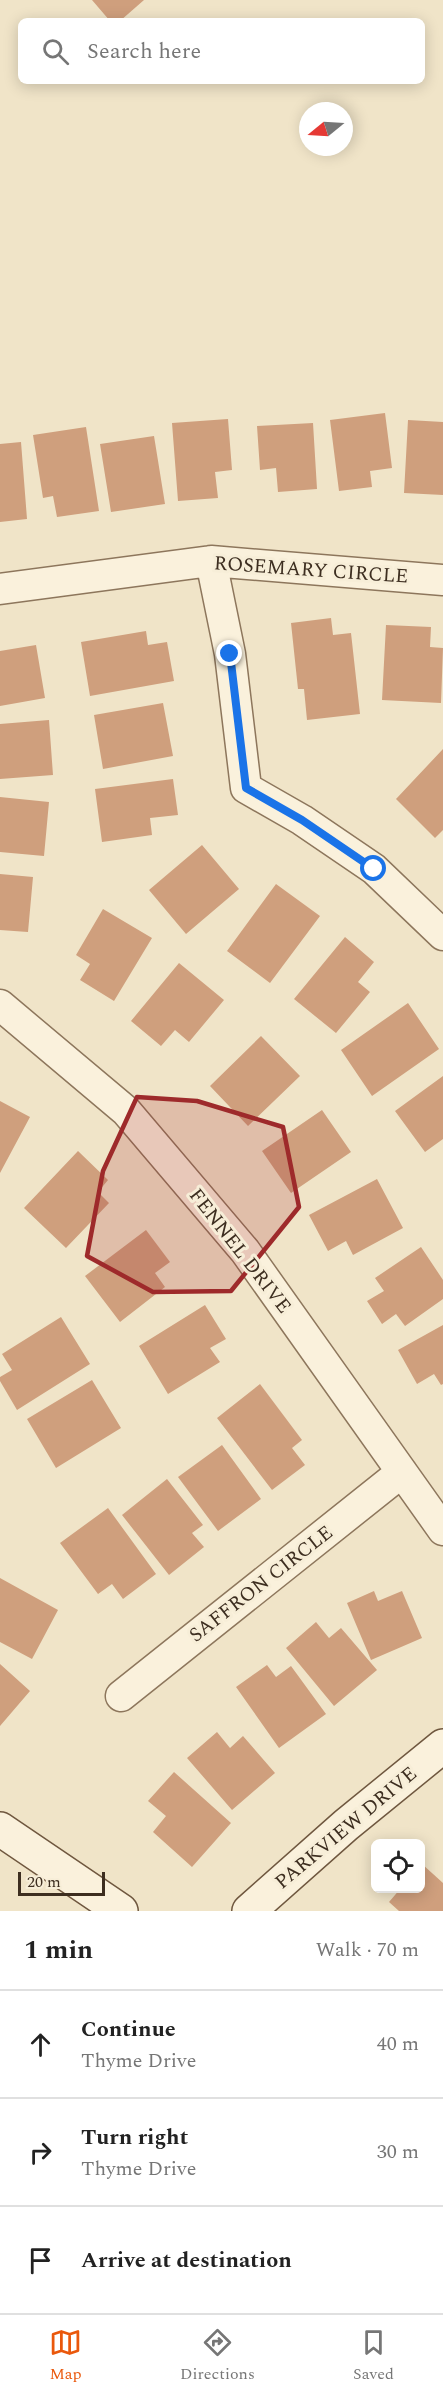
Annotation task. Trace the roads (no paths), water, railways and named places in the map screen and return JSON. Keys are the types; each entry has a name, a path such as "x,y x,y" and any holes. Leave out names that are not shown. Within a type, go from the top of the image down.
{"street":[{"name":"ROSEMARY CIRCLE","path":"0,589 211,561 443,580"},
{"path":"211,561 230,654 246,788 302,820 374,869 443,935"},
{"name":"FENNEL DRIVE","path":"0,1005 126,1111 245,1251 443,1530"},
{"name":"SAFFRON CIRCLE","path":"121,1696 402,1472"},
{"name":"PARKVIEW DRIVE","path":"249,1911 346,1825 443,1746"},
{"path":"0,1829 121,1911"}]}
